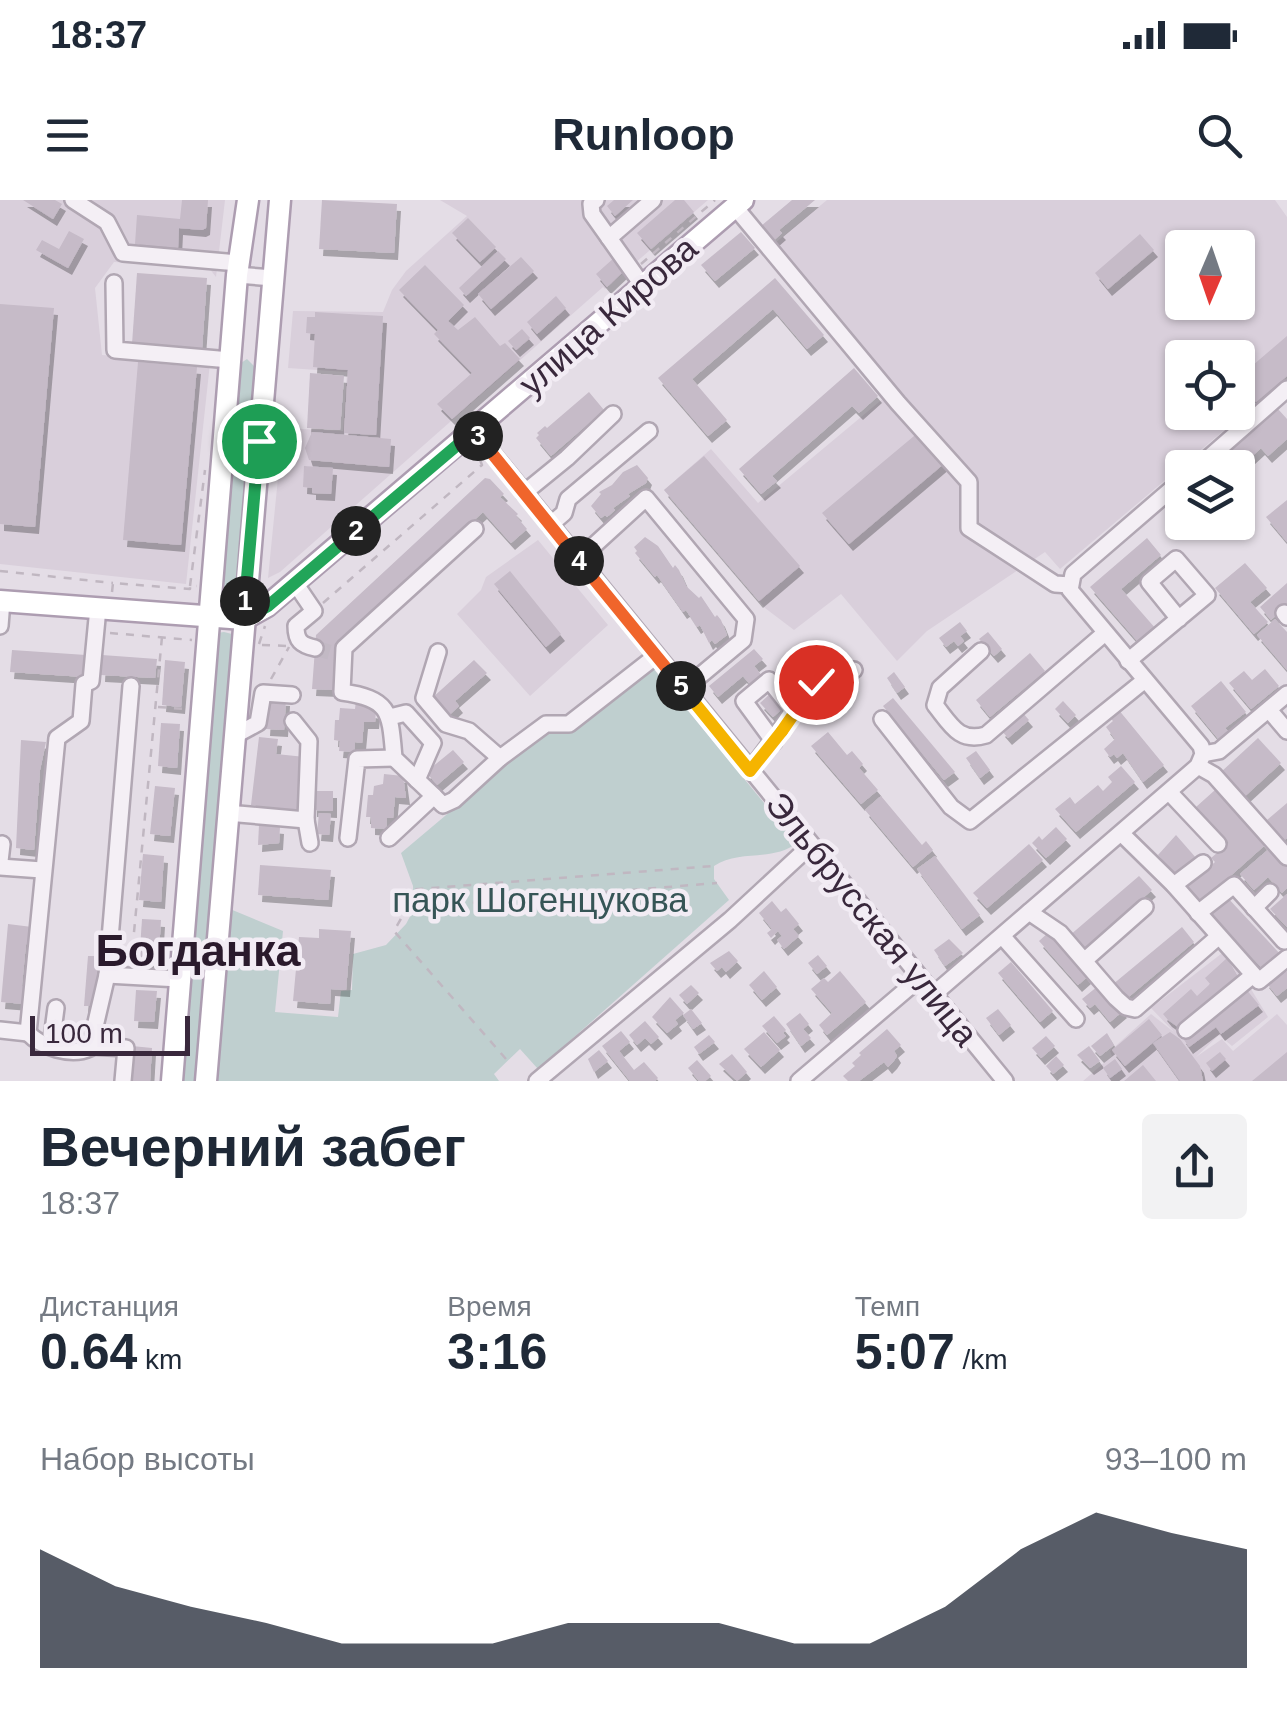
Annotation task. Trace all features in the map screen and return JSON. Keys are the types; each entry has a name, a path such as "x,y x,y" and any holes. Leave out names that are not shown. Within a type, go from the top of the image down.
{"main road":[{"path":"172,1081 230,360 248,200"},
{"path":"206,1081 280,200"},
{"name":"улица Кирова","path":"244,619 268,606 474,431 640,277 727,204"},
{"path":"1,601 105,601 244,619"}],"street":[{"path":"73,200 107,222 123,253 238,269 273,278"},
{"path":"596,200 591,204 592,214 640,277"},
{"path":"609,238 653,200"},
{"path":"727,204 969,482 969,528 1056,584 1070,586"},
{"path":"114,283 115,350 230,360"},
{"path":"1217,450 1287,390"},
{"path":"524,493 614,414"},
{"name":"Эльбрусская улица","path":"474,431 1005,1081"},
{"path":"550,525 564,514 568,499 649,431"},
{"path":"1165,495 1073,574 1073,596 1201,746 1200,760 1285,851"},
{"path":"578,560 646,498 723,590 746,619 743,640 684,690"},
{"path":"475,529 340,655 342,692 371,696 390,717 394,758 443,805 546,724 569,724 656,656"},
{"path":"294,583 314,611 296,626 294,644 314,648"},
{"path":"0,626 1,601"},
{"path":"28,1033 57,738 80,720 84,684 90,681 95,632 105,601"},
{"path":"1128,661 1179,619"},
{"path":"981,651 940,688 935,705 959,735 973,739 986,735 1105,634"},
{"path":"438,652 424,698 446,724 469,731 500,758"},
{"path":"750,771 816,682 834,672 854,670"},
{"path":"774,742 744,701 769,680 795,713"},
{"path":"882,720 952,806 970,821 1145,680"},
{"path":"91,1046 107,975 131,686"},
{"path":"234,736 258,723 263,693 292,695"},
{"path":"934,994 1170,793 1200,760 1219,751 1287,694"},
{"path":"1269,710 1287,731"},
{"path":"390,717 406,714 433,744 417,780"},
{"path":"294,721 309,740 306,820 310,843"},
{"path":"348,838 357,759 394,758"},
{"path":"1170,793 1218,844"},
{"path":"389,838 434,796"},
{"path":"227,813 306,820"},
{"path":"1122,834 1259,981 1286,950 1234,885 1198,913"},
{"path":"537,1081 812,846"},
{"path":"0,857 42,870"},
{"path":"1174,886 1203,863"},
{"path":"1254,908 1270,892"},
{"path":"1085,960 1145,907"},
{"path":"1029,912 1060,934 1126,1008 1135,1009 1218,937"},
{"path":"1003,937 1076,1018"},
{"path":"107,975 179,979"},
{"path":"1186,1030 1252,976"},
{"path":"799,1081 920,978"},
{"path":"51,1046 56,1008"},
{"path":"0,1030 28,1033 51,1046 82,1052 91,1046 126,1048 123,1081"}],"path":[{"path":"640,277 727,204"},
{"path":"314,611 482,466 478,454"},
{"path":"0,571 190,590"},
{"path":"105,601 113,583"},
{"path":"261,644 262,629 274,618"},
{"path":"184,626 184,639"},
{"path":"95,632 198,641"},
{"path":"130,976 162,638"},
{"path":"250,644 294,644"},
{"path":"263,693 294,644"},
{"path":"156,707 188,709"},
{"path":"506,1060 394,931 407,908 406,890 713,866"},
{"path":"407,908 717,884"}],"shaded area":[{"path":"0,200 225,200 216,277 209,268 114,262 95,288 102,355 210,363 186,584 0,564"},
{"path":"440,200 708,200 603,287 280,572 268,578 283,428 343,431 347,372 288,368 293,311 383,312 406,271 467,216"},
{"path":"827,200 1275,200 1287,217 1287,377 1255,404 1255,340 1165,340 1165,430 1224,430 1201,450 1165,450 1165,480 1060,569 1045,552 927,631 897,661 841,594 794,630 765,608 664,490 711,449 758,503 885,397 763,253"},
{"path":"538,540 608,625 530,696 457,614 481,590 486,577"},
{"path":"1229,953 1268,1017 1232,1046 1219,1035 1196,1057 1222,1039 1233,1051 1277,1014 1287,1025 1287,1081 1083,1081 1151,1014 1174,1032 1151,1008 1221,954"}],"green space":[{"path":"247,359 255,367 236,594 228,602 220,596 238,365"},
{"path":"217,633 232,634 235,640 198,1081 180,1081"},
{"name":"парк Шогенцукова","path":"652,667 797,843 788,849 734,858 714,866 714,879 729,900 538,1069 520,1049 494,1074 499,1081 217,1081 230,909 283,931 275,1012 338,1017 341,991 352,990 353,954 386,945 414,909 413,886 401,853 547,730 570,733"}],"building":[{"path":"23,200 55,200 62,204 53,219"},
{"path":"182,200 208,200 206,228 179,228 178,248 135,244 137,215 180,219"},
{"path":"322,200 397,204 394,253 319,249"},
{"path":"614,200 633,200 615,216 607,206"},
{"path":"675,200 684,200 694,212 651,249 637,233"},
{"path":"792,200 815,200 779,230 782,233 773,241 761,226"},
{"path":"468,218 496,247 480,262 452,233"},
{"path":"69,231 84,239 68,268 36,250 42,240 59,249"},
{"path":"741,232 755,248 715,281 701,265"},
{"path":"1140,234 1154,250 1108,289 1095,273"},
{"path":"498,251 506,259 466,296 459,288"},
{"path":"521,257 534,271 491,309 478,294"},
{"path":"615,257 626,269 607,287 596,274"},
{"path":"425,265 464,305 448,321 458,330 475,317 500,346 505,343 520,359 452,419 437,404 472,373 399,290"},
{"path":"137,273 207,278 202,349 132,344"},
{"path":"775,278 824,335 807,349 773,309 692,379 727,420 708,436 658,378"},
{"path":"556,296 566,308 537,334 527,322"},
{"path":"0,304 54,308 35,527 0,524"},
{"path":"315,312 383,316 376,435 344,433 348,370 313,367 315,334 306,333 307,317 315,317"},
{"path":"522,329 530,338 516,350 508,341"},
{"path":"1287,336 1287,376 1256,402 1255,363"},
{"path":"138,362 197,367 181,545 123,540"},
{"path":"854,368 878,396 859,413 852,406 772,476 777,481 761,494 739,469"},
{"path":"310,373 344,376 340,430 307,428"},
{"path":"589,392 604,410 551,456 536,438 537,433"},
{"path":"1278,409 1287,419 1287,439 1268,456 1261,448 1255,453 1255,450 1231,450"},
{"path":"920,431 946,462 849,544 822,513"},
{"path":"312,432 391,439 389,467 309,460 305,448"},
{"path":"704,456 800,566 759,601 664,490"},
{"path":"637,465 648,478 646,483 601,518 591,506 599,492"},
{"path":"304,466 333,468 331,494 312,493 312,488 303,487"},
{"path":"485,478 504,494 500,497 527,529 511,543 483,512 337,646 334,690 312,689 316,635"},
{"path":"1287,500 1287,542 1266,517"},
{"path":"645,537 658,546 673,568 675,565 679,570 686,586 701,596 721,620 727,635 715,644 712,640 709,643 700,625 697,627 686,610 683,612 657,575 635,553 634,547"},
{"path":"1147,538 1161,555 1121,589 1156,629 1139,643 1090,587"},
{"path":"1245,563 1267,588 1250,602 1268,622 1254,634 1215,588"},
{"path":"510,571 561,634 546,647 494,584"},
{"path":"1287,583 1287,605 1271,620 1260,607"},
{"path":"1275,619 1287,632 1287,670 1257,635"},
{"path":"960,622 967,631 960,636 964,641 958,646 954,641 946,647 939,638"},
{"path":"988,632 1002,649 994,656 979,639"},
{"path":"754,649 763,659 754,666 763,677 752,687 743,676 718,697 709,686"},
{"path":"12,650 86,655 84,677 10,672"},
{"path":"1030,653 1045,671 990,717 976,700"},
{"path":"102,655 157,659 155,678 101,675"},
{"path":"165,660 185,662 181,707 162,705"},
{"path":"474,660 487,673 455,701 459,706 447,717 431,699"},
{"path":"1265,669 1279,686 1251,709 1229,683 1244,671 1252,680"},
{"path":"894,672 905,687 897,693 887,678"},
{"path":"1221,681 1246,712 1225,728 1230,733 1220,741 1191,706"},
{"path":"770,694 783,708 773,717 760,703"},
{"path":"268,698 286,699 284,730 266,729"},
{"path":"893,698 955,772 944,780 883,706"},
{"path":"356,700 371,701 375,722 364,722 362,743 355,742 354,752 339,751 340,741 334,740 335,720 339,720 340,708 355,709"},
{"path":"1063,701 1076,715 1068,723 1055,709"},
{"path":"1118,709 1164,765 1143,782 1123,753 1117,758 1114,754 1110,757 1104,749 1115,739 1106,727 1113,721 1109,717"},
{"path":"1022,712 1029,720 1008,738 1001,730"},
{"path":"161,723 180,724 177,768 158,766"},
{"path":"828,732 847,755 852,751 863,764 859,768 878,790 861,804 811,746"},
{"path":"259,737 278,739 276,754 305,757 301,810 251,805"},
{"path":"1258,738 1281,763 1244,797 1221,772"},
{"path":"21,740 46,742 34,850 16,848"},
{"path":"453,750 464,762 437,785 426,772"},
{"path":"976,751 990,770 980,778 966,758"},
{"path":"1121,766 1135,782 1076,832 1055,809 1070,797 1075,804 1098,785 1103,791 1112,782 1108,777"},
{"path":"384,774 403,776 406,798 395,797 393,818 387,818 386,829 371,828 371,817 366,817 368,795 373,795 374,786 383,784"},
{"path":"155,786 175,788 170,836 150,834"},
{"path":"1215,790 1265,845 1199,904 1185,889 1215,862 1211,858 1229,843 1196,807"},
{"path":"313,791 333,791 333,811 313,810"},
{"path":"881,796 922,845 926,841 933,850 913,867 865,810"},
{"path":"1287,803 1287,838 1284,840 1267,820"},
{"path":"319,813 331,814 329,835 317,834"},
{"path":"259,825 280,827 279,843 258,845"},
{"path":"1056,827 1067,839 1046,858 1032,843 1039,836 1042,840"},
{"path":"1176,835 1197,859 1176,876 1158,855"},
{"path":"1029,844 1043,860 987,908 973,893"},
{"path":"1270,848 1287,867 1287,888 1282,893 1268,877 1254,890 1240,874"},
{"path":"143,854 164,856 161,902 139,900"},
{"path":"935,856 980,915 962,929 917,869"},
{"path":"260,865 331,870 328,900 258,895"},
{"path":"1139,876 1152,890 1082,951 1069,936"},
{"path":"1287,894 1287,927 1270,909"},
{"path":"1226,896 1281,955 1264,970 1208,913"},
{"path":"772,901 781,912 786,908 799,924 793,929 799,936 784,949 777,940 782,936 778,931 771,938 767,933 772,929 759,913"},
{"path":"142,919 161,920 158,966 139,964"},
{"path":"8,924 32,927 31,945 26,944 22,986 27,987 25,1004 1,1002"},
{"path":"1182,927 1194,942 1125,1000 1112,985"},
{"path":"319,929 351,931 346,990 331,989 330,1004 293,1001 299,937 319,938"},
{"path":"1049,932 1087,977 1078,985 1039,941"},
{"path":"949,939 963,953 945,966 934,950"},
{"path":"729,951 738,961 726,972 722,967 717,971 710,963"},
{"path":"818,955 827,966 817,974 808,963"},
{"path":"88,956 100,956 96,1006 84,1006"},
{"path":"1227,958 1238,977 1178,1027 1168,1020 1163,1014 1191,989 1197,996 1210,984 1205,978"},
{"path":"1011,962 1053,1011 1040,1022 998,973"},
{"path":"1282,966 1287,972 1287,988 1277,996 1265,981"},
{"path":"764,971 777,987 762,1000 749,985"},
{"path":"840,971 866,1002 827,1035 819,1025 832,1013 811,989 824,978 828,982"},
{"path":"691,985 699,993 687,1004 679,995"},
{"path":"1098,986 1123,1011 1110,1022 1095,1004 1090,1008 1082,999"},
{"path":"1246,989 1259,1005 1221,1034 1216,1027 1189,1047 1182,1037"},
{"path":"136,990 157,991 154,1022 134,1021"},
{"path":"670,997 684,1013 667,1033 652,1017"},
{"path":"691,1009 702,1023 693,1029 683,1015"},
{"path":"998,1009 1011,1025 999,1035 986,1018"},
{"path":"800,1013 809,1024 803,1029 811,1038 801,1046 786,1024"},
{"path":"774,1016 786,1030 786,1036 777,1043 762,1026"},
{"path":"1149,1019 1162,1035 1125,1066 1112,1050"},
{"path":"645,1021 659,1037 651,1044 645,1038 637,1045 629,1035"},
{"path":"887,1029 901,1045 894,1051 897,1056 893,1062 888,1067 884,1062 859,1081 848,1081 843,1076 855,1066 852,1063 859,1053"},
{"path":"621,1031 630,1042 619,1051 634,1070 644,1062 658,1078 655,1081 630,1081 602,1046"},
{"path":"764,1032 780,1050 761,1067 744,1049"},
{"path":"1170,1032 1200,1066 1203,1081 1180,1081 1153,1043"},
{"path":"1107,1033 1114,1045 1100,1056 1091,1046"},
{"path":"709,1035 715,1042 699,1054 694,1047"},
{"path":"1046,1036 1055,1046 1041,1058 1032,1048"},
{"path":"132,1046 152,1048 150,1081 129,1081"},
{"path":"1089,1046 1100,1061 1090,1068 1077,1055"},
{"path":"599,1050 608,1061 594,1072 588,1059"},
{"path":"1220,1052 1226,1059 1212,1071 1206,1063"},
{"path":"1287,1052 1287,1081 1252,1081"},
{"path":"732,1054 747,1072 737,1081 719,1064"},
{"path":"1056,1056 1064,1065 1053,1074 1046,1066"},
{"path":"1115,1059 1122,1069 1110,1078 1103,1068"},
{"path":"697,1060 711,1076 705,1081 699,1081 688,1068"},
{"path":"1143,1065 1156,1081 1124,1081"}],"tunnel":[{"path":"315,648 336,654"}],"district":[{"name":"Богданка","path":"198,950"}],"route":[{"path":"259,441 244,619 268,606 474,431 750,771 816,682"}]}
